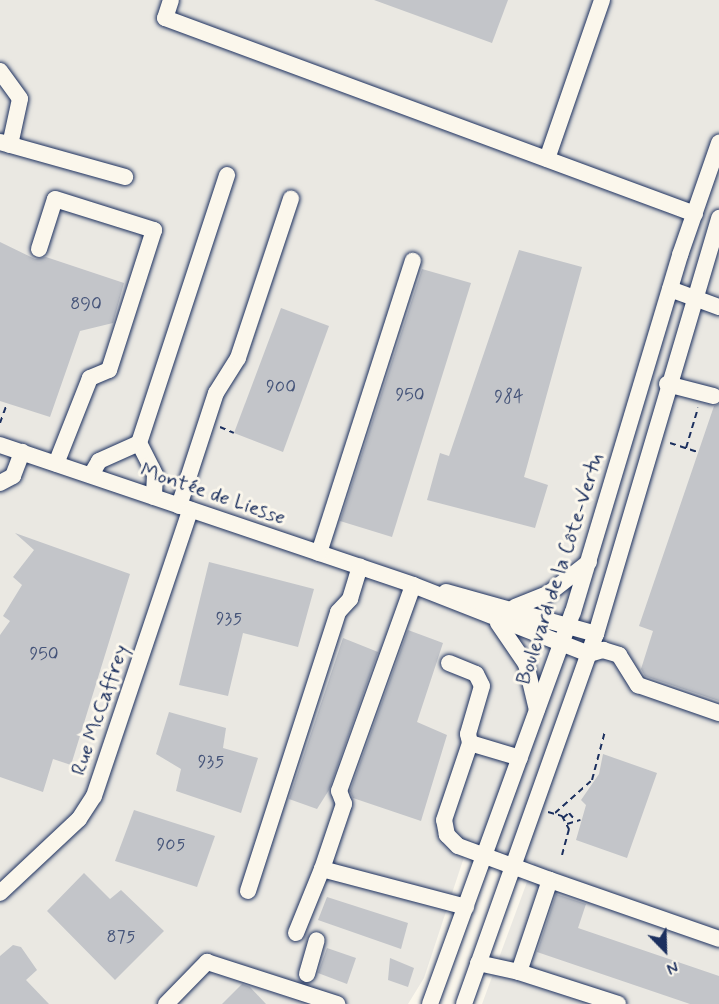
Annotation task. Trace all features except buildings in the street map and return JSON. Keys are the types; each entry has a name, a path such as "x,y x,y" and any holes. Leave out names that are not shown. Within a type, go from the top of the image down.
{"street":[{"path":"171,0 165,18 695,214"},
{"path":"547,159 602,0"},
{"path":"0,71 20,99 5,144 125,177"},
{"name":"Boulevard de la Côte-Vertu","path":"430,1004 590,562 670,289 719,143"},
{"path":"154,497 155,475 140,443 227,175"},
{"path":"39,249 55,199 154,230 109,370 90,378 56,464"},
{"name":"Rue McCaffrey","path":"0,893 79,819 94,796 185,508 216,393 238,358 291,199"},
{"path":"464,1004 513,866 596,652 596,633 692,297 719,218"},
{"path":"319,553 413,261"},
{"path":"670,289 719,307"},
{"path":"667,384 713,396"},
{"path":"91,475 99,461 140,443"},
{"name":"Montée de Liesse","path":"0,445 412,585 498,623 561,646 622,657 638,685 719,713"},
{"path":"0,483 13,476 22,452"},
{"path":"515,607 548,594 590,562"},
{"path":"248,891 338,612 350,598 360,567"},
{"path":"296,933 322,869 344,804 339,791 412,585"},
{"name":"Montée de Liesse","path":"412,585 515,607 596,633"},
{"path":"498,623 526,664 537,711"},
{"path":"449,663 476,675 482,686 468,734 470,743 444,828 458,846 719,939"},
{"path":"470,743 520,758"},
{"path":"322,869 466,907"},
{"path":"519,972 550,880"},
{"path":"307,974 317,940"},
{"path":"165,1004 207,962 338,1004"},
{"path":"478,963 519,972 618,1004"}],"path":[{"path":"0,423 7,404"},
{"path":"687,448 698,411"},
{"path":"215,436 219,427 234,433"},
{"path":"670,443 698,452"},
{"path":"555,813 592,780 605,731"},
{"path":"545,811 555,813 567,824 562,855"},
{"path":"563,818 569,813 575,820"},
{"path":"567,824 580,820"}],"shaded area":[{"path":"0,0 719,0 719,1004 482,1004 534,863 470,839 424,978 408,1004 0,1004"}]}
